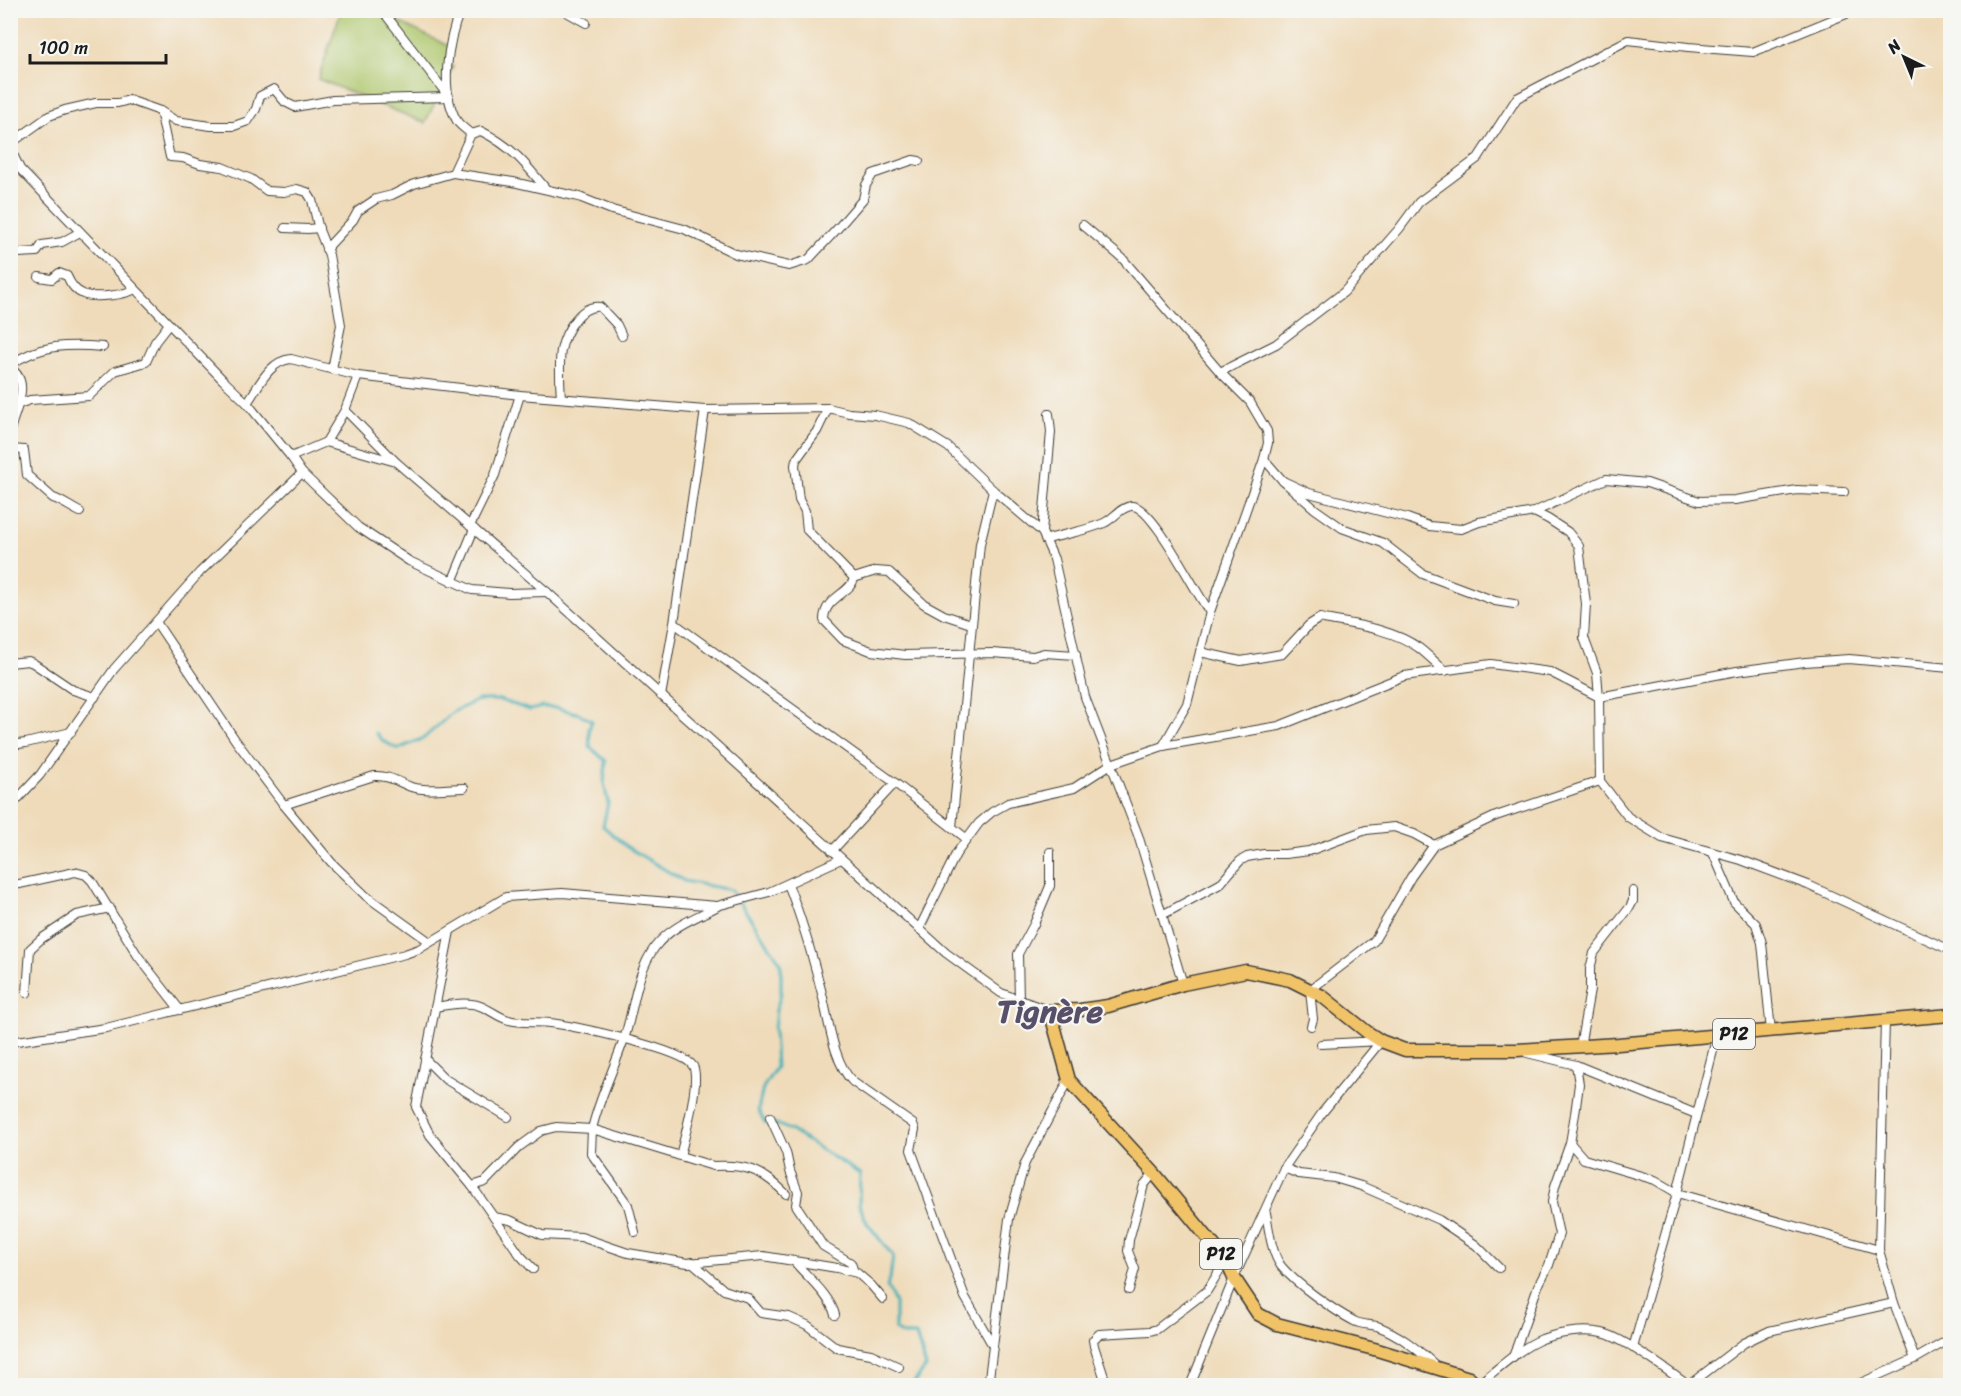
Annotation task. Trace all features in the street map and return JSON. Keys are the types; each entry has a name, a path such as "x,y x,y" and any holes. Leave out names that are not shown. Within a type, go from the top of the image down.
{"main road":[{"name":"P12","path":"1478,1385 1469,1378 1277,1324 1258,1314 1234,1278 1226,1260 1154,1173 1069,1080 1050,1011 1108,1006 1183,984 1246,971 1290,980 1310,990 1334,1005 1366,1032 1404,1050 1517,1050 1580,1047 1950,1015"}],"street":[{"path":"381,10 449,97"},
{"path":"460,10 451,43 448,73 449,97 458,122 471,134"},
{"path":"563,10 586,23"},
{"path":"1220,372 1276,344 1344,292 1400,229 1419,202 1478,158 1517,98 1628,40 1753,52 1856,10"},
{"path":"449,97 333,100 295,107 285,102 274,89 260,96 256,109 248,121 234,126 176,122 160,111 129,100 65,110 49,116 10,146 20,169 247,402 302,473 358,527 409,561 472,590 509,593 547,592"},
{"path":"160,111 170,157 222,167 251,179 267,190 284,192 304,190 312,200 329,255 341,326 332,369"},
{"path":"453,173 471,134 481,131 500,141 522,160 546,189"},
{"path":"326,249 353,220 358,211 376,199 392,195 414,184 453,173 513,182 579,197 612,210 684,229 736,254 789,266 808,260 838,228 863,199 866,185 873,174 913,160 919,162"},
{"path":"1083,225 1122,258 1220,372 1250,402 1267,431 1268,443 1264,459 1210,612 1187,704 1163,746"},
{"path":"285,228 319,228"},
{"path":"10,257 38,252 42,245 62,242 80,232"},
{"path":"39,277 52,279 59,273 67,276 71,285 83,294 89,295 126,294 135,289"},
{"path":"561,398 562,346 570,328 587,308 600,307 616,325 622,336"},
{"path":"14,406 30,400 90,396 115,371 146,363 155,342 169,324"},
{"path":"10,431 14,406 22,397 18,376 10,367 23,356 69,344 103,347"},
{"path":"247,402 270,369 284,360 298,360 358,376 520,395 705,410 828,408 909,423 948,447 1044,536 1054,559 1085,697 1138,835 1183,984"},
{"path":"291,457 326,442 345,410 358,376"},
{"path":"452,582 472,527 495,475 520,395"},
{"path":"828,408 817,431 795,462 797,492 805,512 807,530 854,578"},
{"path":"345,410 396,462 547,592 946,953 1001,993 1050,1011"},
{"path":"661,696 674,624 705,410"},
{"path":"1044,536 1051,432 1049,414"},
{"path":"10,441 12,448 24,450 27,475 53,498 58,498 64,505 80,512"},
{"path":"326,442 396,462"},
{"path":"1264,459 1283,481 1342,528 1383,543 1423,574 1496,601 1514,604"},
{"path":"10,807 40,775 114,669 200,572 302,473"},
{"path":"1283,481 1309,492 1429,526 1461,529 1479,522 1534,512 1606,479 1647,483 1699,501 1735,500 1797,490 1844,492"},
{"path":"952,827 980,544 993,490"},
{"path":"1044,536 1103,524 1129,506 1136,507 1169,542 1202,602 1210,612"},
{"path":"1534,512 1568,532 1579,546 1586,604 1584,638 1597,673 1600,781 1628,817 1662,838 1741,860 1808,885 1950,950"},
{"path":"854,578 876,572 889,572 924,604 944,615 971,624"},
{"path":"854,578 852,584 835,598 825,611 824,620 843,640 863,649 905,655 992,653 1033,656 1044,653 1076,655"},
{"path":"1200,652 1241,661 1282,654 1309,625 1324,618 1380,630 1404,640 1418,647 1445,671"},
{"path":"156,622 236,741 331,862 366,896 430,942"},
{"path":"674,624 895,783 967,839"},
{"path":"919,929 956,854 979,823 1008,803 1074,788 1111,764 1163,746 1279,726 1404,676 1491,664 1550,672 1599,697 1737,671 1806,662 1849,659 1950,668"},
{"path":"10,663 28,661 33,663 73,690 95,697"},
{"path":"10,745 70,732"},
{"path":"284,805 374,776 388,776 411,787 428,790 464,788"},
{"path":"1311,1026 1313,1019 1310,990 1374,941 1411,877 1434,845 1496,816 1600,781"},
{"path":"832,851 895,783"},
{"path":"1162,915 1220,884 1247,856 1309,851 1366,830 1394,827 1414,834 1434,845"},
{"path":"1019,999 1018,954 1050,886 1050,852"},
{"path":"1713,853 1734,902 1756,924 1762,943 1771,1030"},
{"path":"635,1232 628,1205 591,1153 595,1116 624,1040 644,966 656,946 679,926 717,906 769,892 841,859"},
{"path":"10,886 75,872 82,873 92,881 138,956 180,1010"},
{"path":"788,884 801,917 836,1048 846,1073 853,1082 913,1124 915,1129 911,1150 965,1297 993,1346"},
{"path":"1580,1047 1590,990 1591,961 1594,953 1633,901 1633,891"},
{"path":"10,1042 106,1028 405,954 450,931 506,897 562,893 717,906"},
{"path":"27,993 30,949 77,915 110,908"},
{"path":"450,931 416,1107 430,1135 472,1186 520,1255 533,1269"},
{"path":"435,1007 473,1004 511,1021 582,1028 671,1052 685,1059 693,1067 693,1098 680,1156"},
{"path":"1885,1021 1879,1250 1894,1303 1915,1359"},
{"path":"1633,1348 1677,1193 1717,1035"},
{"path":"1321,1044 1381,1041"},
{"path":"1190,1386 1234,1278 1284,1168 1322,1113 1381,1041"},
{"path":"1517,1050 1576,1065 1696,1114"},
{"path":"425,1059 445,1079 508,1117"},
{"path":"1514,1357 1538,1286 1556,1249 1559,1234 1552,1202 1570,1143 1579,1084 1576,1065"},
{"path":"986,1386 989,1378 1009,1219 1025,1163 1069,1080"},
{"path":"770,1117 786,1152 798,1192 796,1205 824,1246 851,1263 854,1272"},
{"path":"472,1186 485,1182 519,1147 541,1131 555,1127 592,1129 713,1166 730,1165 750,1168 770,1179 786,1194"},
{"path":"1570,1143 1584,1159 1655,1180 1677,1193 1879,1250"},
{"path":"1284,1168 1299,1174 1334,1178 1361,1186 1439,1220 1476,1245 1499,1269"},
{"path":"1129,1290 1135,1269 1128,1251 1129,1240 1144,1185 1154,1173"},
{"path":"1265,1211 1271,1239 1280,1264 1305,1288 1357,1323 1375,1326 1416,1347 1437,1368"},
{"path":"494,1217 510,1220 542,1235 581,1237 628,1252 692,1262 763,1256 854,1272 871,1285 882,1299"},
{"path":"1107,1386 1094,1346 1096,1337 1099,1334 1157,1329 1207,1291 1226,1260"},
{"path":"794,1261 823,1294 835,1315"},
{"path":"692,1262 724,1290 748,1298 761,1313 789,1317 807,1325 837,1348 871,1354 899,1367"},
{"path":"1478,1385 1514,1357 1541,1340 1561,1334 1593,1331 1605,1333 1633,1348 1689,1385 1754,1337 1894,1303"},
{"path":"1854,1386 1915,1359 1950,1339"}],"green space":[{"path":"341,11 376,11 453,48 446,63 453,67 425,123 318,79"}],"waterway":[{"path":"376,733 383,741 398,749 424,738 453,712 478,700 500,700 530,710 542,707 557,708 580,714 592,721 589,729 590,747 606,761 604,783 608,803 603,826 627,847 684,881 731,890 781,963 781,993 774,1029 776,1067 763,1088 758,1110 765,1123 777,1124 790,1130 860,1174 859,1204 867,1223 893,1256 887,1286 895,1303 895,1329 903,1335 916,1335 926,1367 911,1386"}],"district":[{"name":"Tignère","path":"1050,1011"}]}
